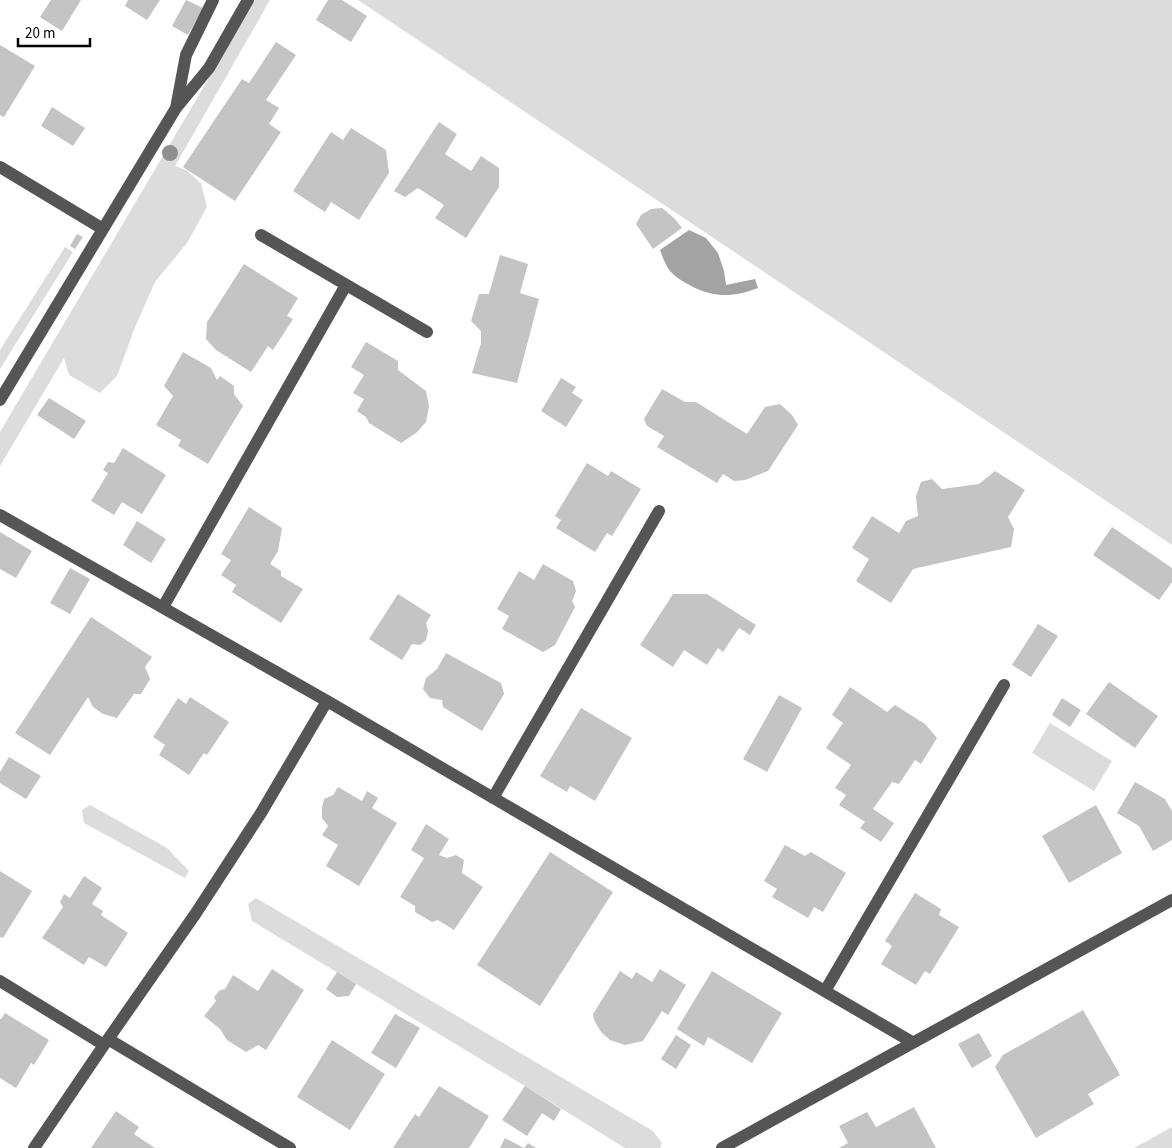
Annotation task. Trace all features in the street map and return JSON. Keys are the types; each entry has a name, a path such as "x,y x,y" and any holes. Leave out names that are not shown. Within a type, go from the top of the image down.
{"street":[{"path":"176,108 186,54 213,0"},
{"path":"0,400 176,108 209,68 248,0"},
{"path":"0,167 103,229"},
{"path":"261,235 427,332"},
{"path":"163,607 346,285"},
{"path":"494,798 659,511"},
{"path":"0,515 327,701 912,1042"},
{"path":"825,991 1004,685"},
{"path":"34,1148 196,914 261,813 327,701"},
{"path":"722,1148 1172,900"},
{"path":"0,981 290,1148"}],"shaded area":[{"path":"255,0 270,0 175,166 186,170 201,183 207,207 187,243 155,282 135,327 117,376 100,393 69,375 64,358 0,466 0,432"},
{"path":"358,0 1172,0 1172,545"},
{"path":"689,230 706,238 718,253 726,285 755,279 758,288 733,295 717,295 701,291 675,276 667,266 660,250"},
{"path":"65,247 73,252 0,369 0,350"},
{"path":"1050,723 1112,761 1094,791 1032,753"},
{"path":"90,805 167,848 189,871 185,878 84,823 82,810"},
{"path":"256,898 653,1131 662,1143 660,1148 625,1148 252,921 248,904"},
{"path":"1172,1127 1172,1148 1134,1148"}],"building":[{"path":"51,0 81,0 62,31 40,17"},
{"path":"128,0 160,0 147,20 125,6"},
{"path":"186,0 203,8 188,35 172,26"},
{"path":"328,0 342,0 367,16 351,42 316,20"},
{"path":"276,42 296,55 266,100 279,108 269,124 281,132 235,201 183,167 242,79 249,83"},
{"path":"0,45 35,66 4,117 0,115"},
{"path":"52,107 85,128 73,146 41,126"},
{"path":"439,122 457,134 445,154 471,171 481,156 499,168 499,187 466,238 435,218 444,205 418,188 405,197 394,191"},
{"path":"351,128 386,150 389,173 359,220 331,202 325,212 293,191 331,132 343,140"},
{"path":"662,208 682,228 653,249 636,224 641,215 651,209"},
{"path":"77,234 83,237 75,249 70,246"},
{"path":"500,255 528,264 520,293 539,299 517,383 472,373 481,343 481,331 471,321 479,294 489,294"},
{"path":"244,264 298,298 287,316 293,319 273,350 268,346 251,372 216,350 206,339 207,322"},
{"path":"366,342 398,361 398,370 426,391 429,406 426,422 416,433 401,443 369,423 366,417 357,411 364,399 353,393 364,375 351,367"},
{"path":"183,352 211,368 217,380 220,376 234,386 234,394 243,406 208,464 178,446 181,440 156,425 173,396 164,386"},
{"path":"561,378 576,387 572,393 583,400 566,427 541,411"},
{"path":"662,389 685,402 696,402 747,434 765,407 780,404 792,415 798,425 768,471 745,480 734,481 723,474 717,483 657,447 664,436 647,426 644,419"},
{"path":"49,398 86,421 74,439 37,415"},
{"path":"123,448 166,475 142,514 122,502 114,515 91,501 108,473 103,470 108,462 114,463"},
{"path":"587,463 608,476 611,471 641,489 612,536 607,533 595,552 556,528 561,520 555,516"},
{"path":"995,471 1025,490 1008,517 1014,529 1011,547 913,569 891,603 856,581 869,559 852,548 872,516 899,533 906,521 918,516 916,496 921,482 932,479 942,489 979,484"},
{"path":"249,507 282,528 278,551 270,564 281,571 281,576 303,589 281,623 232,592 236,585 221,575 231,560 221,554"},
{"path":"137,521 166,539 151,563 123,545"},
{"path":"1112,527 1172,568 1172,582 1159,600 1093,555"},
{"path":"0,532 32,551 16,578 0,569"},
{"path":"543,564 573,581 576,591 572,601 575,607 555,645 543,652 502,629 509,616 497,609 519,571 534,580"},
{"path":"70,568 90,579 70,614 50,603"},
{"path":"398,594 431,615 426,623 428,631 426,640 420,645 412,644 402,660 369,639"},
{"path":"673,594 707,594 756,625 750,635 739,628 723,652 718,648 707,665 684,650 673,667 640,645"},
{"path":"91,617 152,657 145,667 150,679 141,694 134,694 117,718 103,714 93,707 88,697 50,755 15,733"},
{"path":"1038,624 1058,636 1031,677 1012,665"},
{"path":"446,653 501,683 504,694 482,731 443,707 442,700 430,698 423,689 426,678 437,669"},
{"path":"1109,682 1158,716 1135,748 1086,714"},
{"path":"850,687 887,712 895,705 925,724 937,738 921,764 915,760 899,784 892,782 873,809 894,823 881,842 860,828 865,822 839,805 846,795 835,788 851,765 826,748 843,723 832,715"},
{"path":"779,695 802,708 767,772 743,759"},
{"path":"190,697 229,722 207,755 204,753 189,775 159,755 165,745 153,737 178,698 186,704"},
{"path":"1062,698 1081,710 1070,727 1052,715"},
{"path":"581,708 632,738 595,801 570,786 567,792 540,776"},
{"path":"9,757 41,776 26,799 0,783 0,772"},
{"path":"1135,782 1165,799 1172,811 1172,840 1153,851 1139,826 1117,813"},
{"path":"338,787 362,801 367,791 378,798 372,808 397,823 359,886 326,866 338,845 322,835 328,826 322,818 322,808 324,799 333,795"},
{"path":"1096,805 1122,853 1069,883 1042,836"},
{"path":"426,824 449,839 439,855 447,858 456,855 464,860 462,873 483,887 454,930 438,920 432,922 415,912 415,906 400,897 424,858 411,850"},
{"path":"785,845 805,856 811,852 846,873 823,912 814,907 808,918 772,897 777,889 764,881"},
{"path":"550,852 613,892 540,1006 477,965"},
{"path":"0,871 32,891 3,938 0,937"},
{"path":"84,876 102,888 92,904 103,911 101,915 128,933 106,967 89,957 84,965 42,938 63,907 60,902 64,894 70,898"},
{"path":"915,893 941,909 939,915 959,927 930,974 925,971 916,985 881,964 892,946 885,941"},
{"path":"272,969 304,990 266,1050 258,1045 246,1052 227,1040 220,1029 204,1016 216,1001 214,997 220,990 225,989 233,975 258,991"},
{"path":"660,969 686,985 668,1015 662,1011 643,1041 625,1045 610,1040 601,1032 594,1020 593,1014 620,971 632,979 636,972 652,982"},
{"path":"712,971 782,1013 752,1063 708,1037 704,1046 677,1029"},
{"path":"337,972 356,984 349,996 337,997 326,989"},
{"path":"1083,1010 1120,1075 1088,1094 1094,1104 1036,1138 995,1067 1003,1055"},
{"path":"5,1013 49,1040 34,1065 31,1063 16,1088 0,1078 0,1019"},
{"path":"395,1014 420,1028 396,1068 371,1053"},
{"path":"979,1033 992,1056 972,1068 958,1044"},
{"path":"676,1035 691,1045 676,1069 661,1059"},
{"path":"332,1040 385,1074 350,1130 297,1097"},
{"path":"439,1086 489,1116 469,1148 393,1148 415,1114 419,1117"},
{"path":"525,1086 561,1109 554,1121 542,1113 527,1136 502,1120"},
{"path":"914,1107 936,1148 839,1148 848,1143 839,1126 867,1112 876,1127"},
{"path":"116,1111 139,1127 134,1134 155,1148 91,1148"},
{"path":"505,1138 524,1148 500,1148"},
{"path":"528,1143 536,1148 524,1148"}]}
